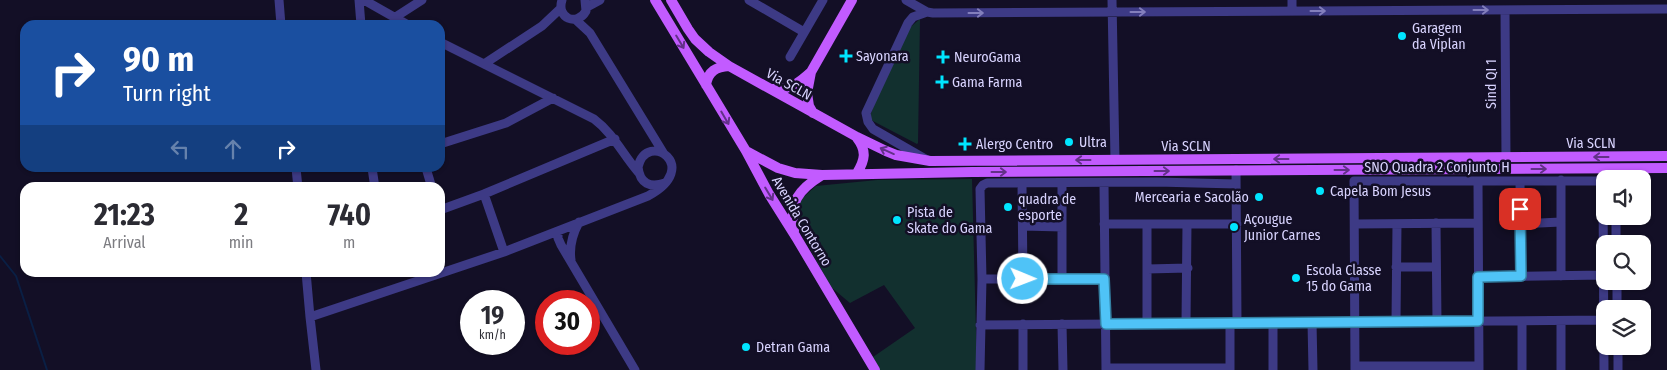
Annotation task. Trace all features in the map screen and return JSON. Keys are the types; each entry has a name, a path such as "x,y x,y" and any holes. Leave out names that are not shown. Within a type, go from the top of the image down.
{"main road":[{"name":"Avenida Contorno","path":"655,0 746,151 768,194 795,235 875,370"},
{"name":"Via SCLN","path":"671,0 695,39 729,66 857,137 896,155 930,161 1667,156"},
{"path":"814,114 809,106 807,93 811,72 852,0"},
{"path":"706,85 710,73 714,69 729,66"},
{"path":"771,89 781,90 792,87 811,72"},
{"path":"857,137 864,152 863,162 857,174"},
{"name":"Via SCLN","path":"746,151 778,168 794,173 822,175 972,172 1667,168"},
{"path":"1639,156 1637,166 1640,168"},
{"path":"1620,157 1623,162 1621,169"},
{"path":"1310,159 1312,163 1310,170"},
{"path":"1324,159 1322,164 1324,170"},
{"path":"954,173 955,161"},
{"path":"970,161 968,166 972,172"},
{"path":"795,235 792,215 795,200 806,186 822,175"}],"street":[{"path":"279,0 281,20"},
{"path":"359,0 361,20"},
{"path":"364,0 398,20"},
{"path":"394,18 422,0"},
{"path":"542,26 582,17 586,6 600,0"},
{"path":"749,0 804,32"},
{"path":"790,57 823,0"},
{"path":"906,0 927,12"},
{"path":"1112,0 1115,160"},
{"path":"1292,0 1292,11"},
{"path":"561,2 562,13 590,33 664,154"},
{"path":"484,64 542,26 561,2"},
{"path":"930,161 873,129 868,122 866,113 908,23 913,17 927,12 1112,13 1504,10 1647,4 1667,8"},
{"path":"586,6 590,33"},
{"name":"Sind QI 1","path":"1504,10 1506,158"},
{"path":"445,44 594,119 615,139 640,176 648,184 657,186 665,183"},
{"path":"445,142 506,123 553,98"},
{"path":"632,202 642,190 638,167 654,137"},
{"path":"445,208 484,194 615,139"},
{"path":"445,272 504,252 632,202 653,193 672,175 673,170 670,158 664,154 653,151 645,155 633,156 622,148"},
{"path":"1104,183 1106,369 1230,369 1234,322 1237,224 1236,170"},
{"path":"1560,180 1561,276"},
{"name":"SNO Quadra 2 Conjunto H","path":"1355,224 1354,181 1596,181"},
{"path":"1478,181 1479,368 1355,368 1355,224 1478,223"},
{"name":"SNO Quadra 2 Conjunto H","path":"1520,181 1521,276"},
{"path":"980,370 982,279 980,188 983,185 987,183 1157,182 1236,184"},
{"path":"1062,183 1062,279"},
{"path":"1022,184 1023,279"},
{"path":"484,194 504,252"},
{"path":"572,265 572,236 579,222"},
{"path":"1520,224 1561,222"},
{"path":"1436,223 1437,322"},
{"path":"1104,224 1237,224"},
{"path":"1147,224 1148,324"},
{"path":"1186,323 1187,224"},
{"path":"1396,322 1397,224"},
{"path":"1022,226 1062,227"},
{"path":"558,231 559,241 572,265 635,370"},
{"path":"1396,267 1436,267"},
{"path":"1147,269 1188,268"},
{"path":"1478,277 1596,276"},
{"path":"306,277 316,370"},
{"path":"310,317 431,277"},
{"path":"982,279 1104,279"},
{"path":"980,325 1596,320"},
{"path":"1561,321 1561,370"},
{"path":"1273,322 1273,370"},
{"path":"1312,322 1313,370"},
{"path":"1522,322 1522,370"},
{"path":"1023,324 1023,370"},
{"path":"1062,324 1063,370"},
{"name":"SNO Quadra 2 Conjunto H","path":"1604,355 1604,370"},
{"path":"1618,355 1618,370"}],"green space":[{"path":"920,19 917,144 869,119 884,78 908,29"},
{"path":"972,179 977,370 880,370 873,357 915,328 884,285 850,303 831,287 797,225 796,204 816,186 877,180"}],"waterway":[{"path":"0,256 16,276 47,370"}],"place":[{"name":"Garagem da Viplan","path":"1402,36"},
{"name":"Sayonara","path":"846,56"},
{"name":"NeuroGama","path":"943,57"},
{"name":"Gama Farma","path":"942,82"},
{"name":"Ultra","path":"1069,142"},
{"name":"Alergo Centro","path":"965,144"},
{"name":"Capela Bom Jesus","path":"1320,191"},
{"name":"Mercearia e Sacolão","path":"1259,197"},
{"name":"quadra de esporte","path":"1008,207"},
{"name":"Pista de Skate do Gama","path":"897,220"},
{"name":"Açougue Junior Carnes","path":"1234,227"},
{"name":"Escola Classe 15 do Gama","path":"1296,278"},
{"name":"Detran Gama","path":"746,347"}],"route":[{"path":"1023,279 1104,279 1106,324 1478,321 1478,277 1521,276 1520,209"}]}
